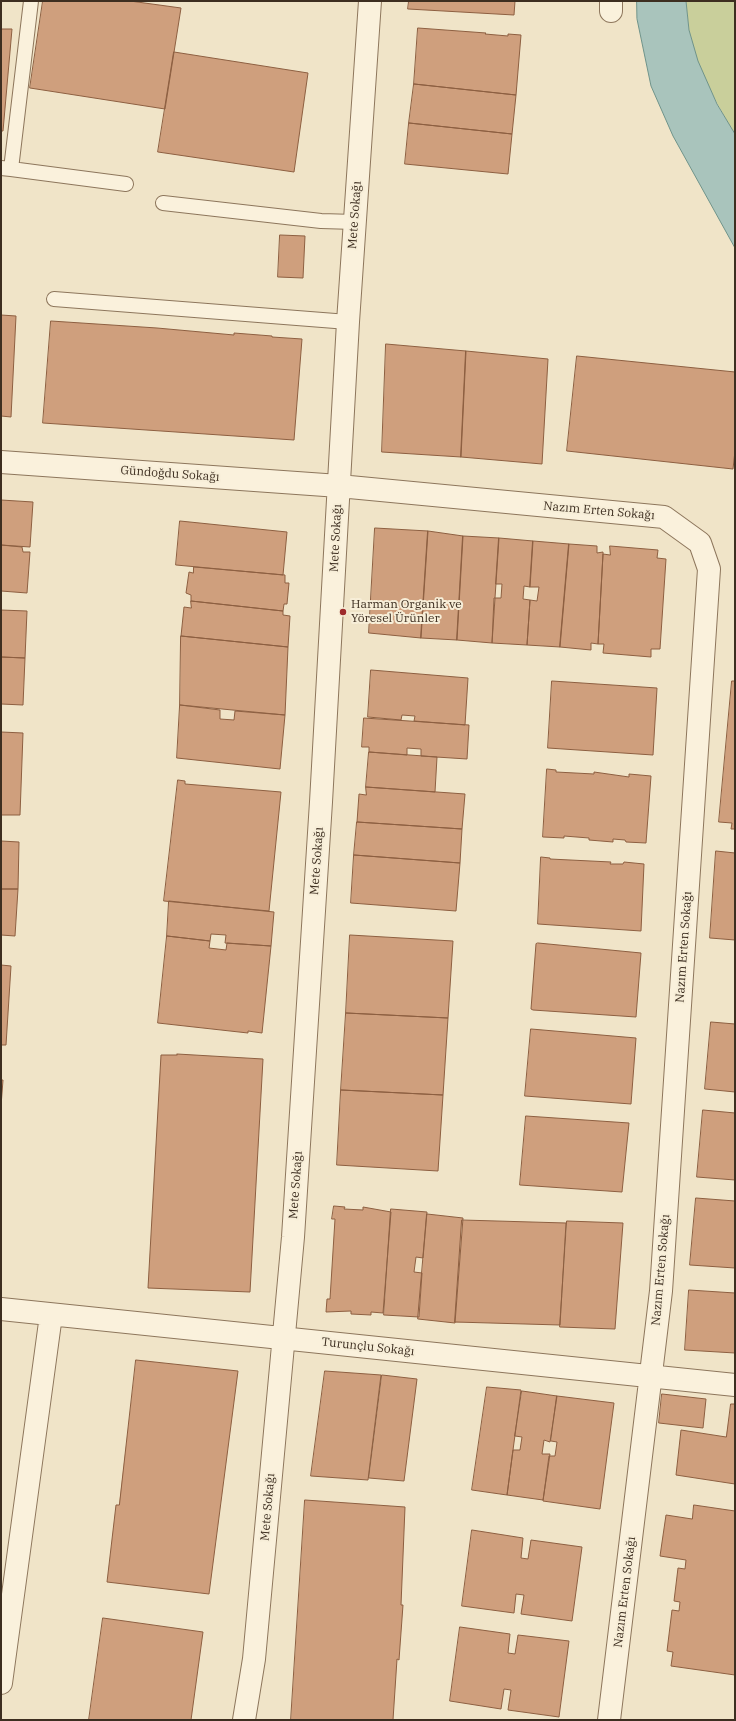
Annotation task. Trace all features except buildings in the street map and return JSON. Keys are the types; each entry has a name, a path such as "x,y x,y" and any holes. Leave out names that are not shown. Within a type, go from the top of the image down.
{"street":[{"name":"Mete Sokağı","path":"244,1720 254,1659 294,1229 321,810 348,322 370,1"},
{"name":"Gündoğdu Sokağı","path":"1,462 339,486"},
{"name":"Nazım Erten Sokağı","path":"339,486 664,517 700,543 709,569 662,1283 609,1720"},
{"name":"Turunçlu Sokağı","path":"1,1309 735,1385"},
{"path":"1,1684 51,1315"}],"lane":[{"path":"31,1 6,168 126,184"},
{"path":"163,203 321,221 355,222"},
{"path":"54,299 348,322"}],"green space":[{"path":"686,1 735,1 735,134 707,83 696,57 689,29"}],"water":[{"path":"637,1 686,1 689,30 698,61 717,104 735,134 735,248 673,136 651,86 637,19"}],"place":[{"name":"Harman Organik ve Yöresel Ürünler","path":"343,612"}]}
